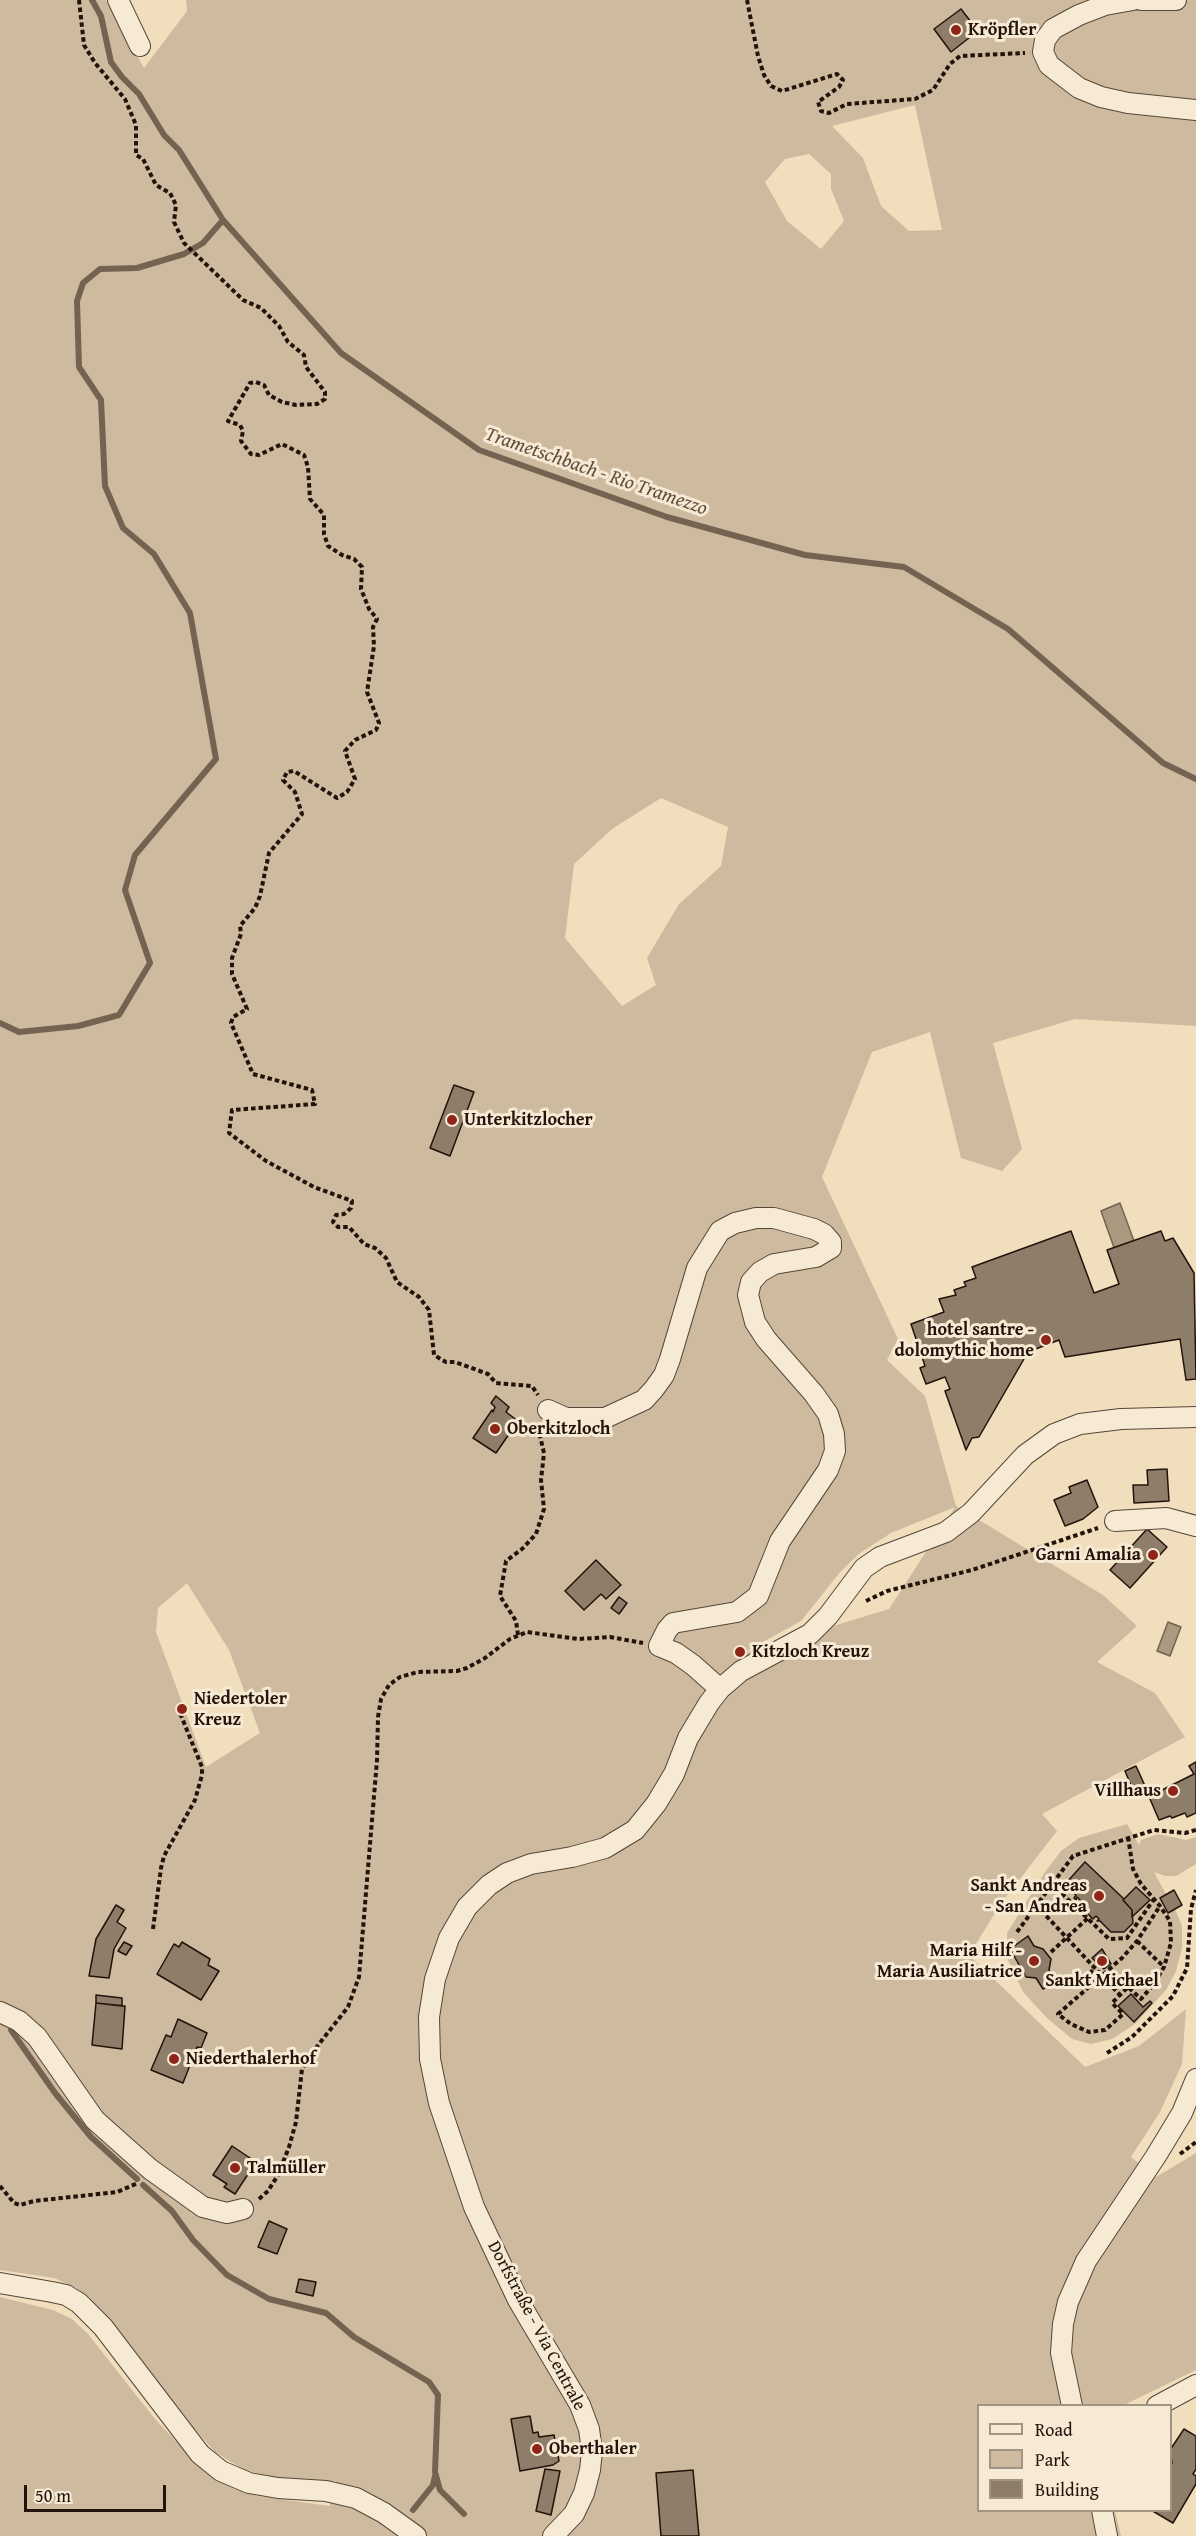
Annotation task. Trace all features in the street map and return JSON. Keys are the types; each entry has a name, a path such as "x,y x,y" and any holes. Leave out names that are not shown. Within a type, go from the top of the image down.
{"street":[{"path":"118,0 140,46"},
{"path":"1133,0 1105,5 1062,22 1045,40 1043,52 1049,65 1059,75 1079,88 1101,97 1128,103 1196,110"},
{"path":"1141,0 1176,0"},
{"path":"548,1410 566,1418 604,1418 644,1400 664,1375 697,1268 720,1231 735,1223 756,1218 774,1218 814,1229 824,1234 831,1242 831,1248 825,1254 774,1264 760,1272 751,1282 748,1295 755,1322 766,1339 814,1394 828,1414 836,1451 828,1470 780,1541 758,1596 737,1612 673,1623 659,1646 676,1653 720,1689"},
{"name":"Dorfstraße - Via Centrale","path":"553,2536 574,2514 584,2493 591,2470 592,2451 589,2429 580,2405 518,2300 471,2197 439,2103 430,2059 429,2017 435,1979 449,1938 467,1907 489,1885 507,1873 531,1864 572,1857 605,1848 635,1830 656,1804 674,1774 688,1738 720,1689 741,1671 810,1634 828,1616 864,1568 880,1557 946,1532 970,1513 1025,1455 1054,1434 1080,1424 1121,1419 1196,1417"},
{"path":"1115,1521 1167,1518 1196,1526"},
{"path":"0,2012 19,2021 37,2037 95,2120 150,2169 203,2207 227,2213 243,2209"},
{"path":"1072,2404 1061,2353 1063,2324 1068,2302 1086,2261 1182,2113 1196,2079"},
{"path":"0,2283 66,2295 79,2303 103,2327 200,2454 221,2471 249,2483 278,2488 326,2491 356,2498 384,2512 416,2536"},
{"path":"1161,2404 1196,2385"},
{"path":"1102,2512 1107,2536"}],"path":[{"path":"79,0 84,45 95,63 125,99 136,125 136,155 143,159 156,185 170,193 176,205 174,222 184,243 243,300 261,309 279,326 288,342 304,355 306,367 326,392 325,399 317,404 296,405 282,402 269,395 264,385 250,383 228,421 240,425 243,431 241,441 251,454 259,455 282,444 304,455 308,467 310,499 324,515 324,534 328,546 354,559 362,567 361,589 369,609 377,619 374,627 374,646 367,692 379,723 376,730 355,740 345,751 355,779 347,792 337,798 294,771 287,772 283,780 295,792 302,814 269,853 260,896 255,908 240,926 241,934 232,958 232,974 247,1009 233,1017 231,1023 253,1074 312,1090 315,1104 232,1110 229,1133 276,1166 314,1187 352,1201 351,1208 344,1214 336,1215 333,1222 338,1227 348,1227 364,1244 375,1248 386,1258 397,1282 419,1297 429,1310 434,1355 446,1362 455,1362 488,1374 496,1383 532,1386 548,1410 540,1436 544,1453 541,1480 544,1509 536,1534 506,1561 500,1596 516,1621 518,1635"},
{"path":"747,0 758,56 764,75 771,86 782,91 837,74 843,80 839,87 819,102 821,111 829,113 847,104 915,99 933,90 950,64 960,56 1043,52"},
{"path":"860,1606 868,1598 887,1591 972,1570 1084,1534 1115,1521"},
{"path":"243,2209 268,2191 278,2175 296,2122 302,2069 348,2007 359,1977 377,1760 378,1717 381,1699 389,1685 400,1677 418,1672 457,1671 467,1668 518,1635 527,1632 578,1639 610,1637 659,1646"},
{"path":"153,1929 160,1868 164,1856 195,1800 202,1775 202,1767 180,1713"},
{"path":"1017,1932 1073,1856 1154,1830 1185,1833 1196,1830"},
{"path":"1128,1837 1133,1869 1141,1884 1160,1906 1170,1921 1171,1943 1164,1967 1154,1984 1141,1999 1128,1987 1112,2002 1123,2014 1105,2030 1089,2032 1071,2025 1058,2014 1137,1941 1160,1906"},
{"path":"1051,1883 1109,1939 1127,1938 1154,1899"},
{"path":"1107,2053 1132,2037 1173,1996 1187,1968 1191,1909 1196,1890"},
{"path":"1036,1905 1120,1995"},
{"path":"1051,1952 1088,1918"},
{"path":"1137,1941 1164,1967"},
{"path":"1079,1984 1095,1968"},
{"path":"0,2186 14,2203 20,2205 127,2190 135,2186 150,2169"}],"green space":[{"path":"0,0 106,0 144,68 187,11 186,0 1196,0 1196,1026 1075,1019 993,1043 1022,1149 1002,1171 961,1158 930,1032 872,1052 822,1177 898,1339 887,1360 925,1396 956,1506 1103,1595 1137,1626 1097,1662 1155,1693 1185,1737 1042,1814 1057,1831 1002,1902 969,1955 1085,2067 1139,2046 1186,2009 1182,2064 1160,2112 1131,2157 1156,2177 1196,2153 1196,2370 1126,2404 977,2404 977,2512 1115,2512 1121,2536 0,2536 0,2297 53,2310 72,2319 88,2334 155,2419 210,2476 235,2489 258,2496 330,2506 336,2481 297,2482 244,2470 215,2452 177,2409 122,2334 89,2297 54,2278 0,2270","holes":["915,105 942,230 909,231 881,206 863,158 832,126","809,154 831,174 831,189 844,221 821,249 787,221 765,182 785,159","661,798 728,827 721,866 679,904 647,958 656,985 622,1006 565,938 574,864 612,829","955,1507 889,1609 741,1654 801,1621 841,1571 860,1553 891,1533","187,1583 229,1650 260,1733 206,1767 156,1632 158,1608"]},
{"path":"1127,1824 1139,1845 1141,1840 1158,1834 1186,1840 1196,1837 1196,1864 1176,1876 1165,1876 1154,1872 1166,1894 1174,1890 1182,1905 1175,1909 1182,1926 1182,1948 1176,1971 1166,1990 1135,2024 1112,2039 1091,2044 1072,2039 1047,2018 1023,1992 1007,1958 1007,1933 1045,1872 1061,1851 1079,1838"}],"shaded area":[{"path":"1120,1203 1137,1249 1117,1256 1101,1211"},
{"path":"1168,1622 1181,1627 1170,1656 1157,1651"}],"building":[{"name":"Kröpfler","path":"961,9 978,31 951,52 934,29"},
{"name":"Unterkitzlocher","path":"454,1085 474,1092 450,1156 430,1148"},
{"name":"hotel santre - dolomythic home","path":"1071,1231 1094,1293 1119,1284 1107,1250 1161,1231 1165,1241 1173,1238 1194,1273 1196,1379 1186,1380 1180,1339 1065,1357 1059,1340 1028,1352 979,1437 972,1438 966,1450 945,1391 950,1389 945,1377 926,1384 920,1368 925,1366 911,1324 944,1312 939,1299 956,1295 954,1290 966,1286 964,1282 976,1278 972,1267"},
{"name":"Oberkitzloch","path":"496,1396 509,1407 506,1412 518,1421 496,1453 473,1438 492,1410 493,1412 495,1407 491,1403"},
{"path":"1167,1469 1169,1501 1134,1503 1133,1485 1148,1485 1147,1470"},
{"path":"1087,1480 1098,1507 1083,1519 1065,1526 1054,1500 1071,1493 1069,1487"},
{"path":"1147,1529 1167,1547 1130,1588 1110,1570"},
{"path":"596,1560 621,1585 606,1599 601,1594 584,1610 565,1591"},
{"path":"619,1597 627,1603 619,1614 611,1608"},
{"name":"Villhaus","path":"1196,1762 1196,1813 1187,1817 1185,1813 1159,1820 1147,1792 1161,1787 1162,1790 1194,1774 1189,1766"},
{"path":"1136,1766 1146,1788 1134,1793 1125,1771"},
{"name":"Sankt Andreas - San Andrea","path":"1085,1862 1124,1899 1132,1910 1133,1923 1124,1932 1111,1932 1100,1921 1097,1921 1099,1919 1096,1916 1093,1919 1085,1911 1088,1908 1077,1897 1076,1900 1074,1898 1076,1895 1066,1886 1062,1886 1061,1883 1066,1883"},
{"path":"1136,1887 1150,1900 1132,1917 1132,1910 1123,1900"},
{"path":"1174,1890 1182,1905 1168,1913 1160,1898"},
{"path":"116,1905 124,1910 117,1922 126,1928 114,1949 109,1978 89,1976 96,1939"},
{"name":"Maria Hilf - Maria Ausiliatrice","path":"1028,1936 1034,1946 1043,1949 1051,1959 1049,1970 1056,1981 1043,1989 1036,1978 1026,1977 1010,1949"},
{"path":"124,1942 132,1946 126,1955 118,1951"},
{"path":"182,1942 210,1959 208,1965 219,1971 201,2000 157,1974 174,1944 179,1947"},
{"name":"Sankt Michael","path":"1102,1949 1111,1964 1104,1969 1092,1958"},
{"path":"1131,1994 1143,2007 1150,2001 1152,2003 1134,2022 1118,2006"},
{"path":"96,1995 122,1998 122,2006 96,2003"},
{"path":"96,2003 125,2006 122,2049 92,2045"},
{"name":"Niederthalerhof","path":"178,2019 207,2033 201,2048 197,2047 183,2083 151,2070 166,2035 171,2037"},
{"name":"Talmüller","path":"232,2146 256,2162 235,2194 224,2187 227,2184 213,2175"},
{"path":"269,2221 287,2229 277,2254 258,2247"},
{"path":"299,2279 316,2282 313,2296 296,2292"},
{"name":"Oberthaler","path":"530,2416 533,2433 538,2432 539,2437 554,2435 559,2461 553,2465 520,2471 511,2419"},
{"path":"1184,2429 1196,2436 1196,2469 1193,2474 1196,2476 1196,2484 1173,2523 1154,2512 1172,2512 1172,2447"},
{"path":"545,2469 560,2471 551,2515 536,2511"},
{"path":"693,2470 699,2536 661,2536 656,2473"}],"waterway":[{"name":"Trametschbach - Rio Tramezzo","path":"92,0 101,16 111,62 139,94 164,135 179,150 223,220 341,353 479,450 667,517 805,555 904,567 1008,629 1163,763 1196,779"},
{"path":"0,1023 19,1032 78,1026 119,1015 150,963 125,890 135,855 216,759 190,613 154,554 123,528 105,486 101,400 79,367 77,301 83,283 100,269 137,268 184,254 203,243 223,220"},
{"path":"11,2030 55,2093 91,2137 137,2179"},
{"path":"143,2185 172,2211 193,2240 227,2275 269,2299 326,2313 354,2337 429,2382 438,2395 435,2472 440,2490 464,2514"},
{"path":"413,2510 433,2485 435,2476"}],"place":[{"name":"Kröpfler","path":"956,30"},
{"name":"Unterkitzlocher","path":"452,1120"},
{"name":"hotel santre - dolomythic home","path":"1046,1340"},
{"name":"Oberkitzloch","path":"495,1429"},
{"name":"Garni Amalia","path":"1153,1555"},
{"name":"Kitzloch Kreuz","path":"740,1652"},
{"name":"Niedertoler Kreuz","path":"182,1709"},
{"name":"Villhaus","path":"1173,1791"},
{"name":"Sankt Andreas - San Andrea","path":"1099,1896"},
{"name":"Maria Hilf - Maria Ausiliatrice","path":"1034,1961"},
{"name":"Sankt Michael","path":"1102,1961"},
{"name":"Niederthalerhof","path":"174,2059"},
{"name":"Talmüller","path":"235,2168"},
{"name":"Oberthaler","path":"537,2449"}]}
